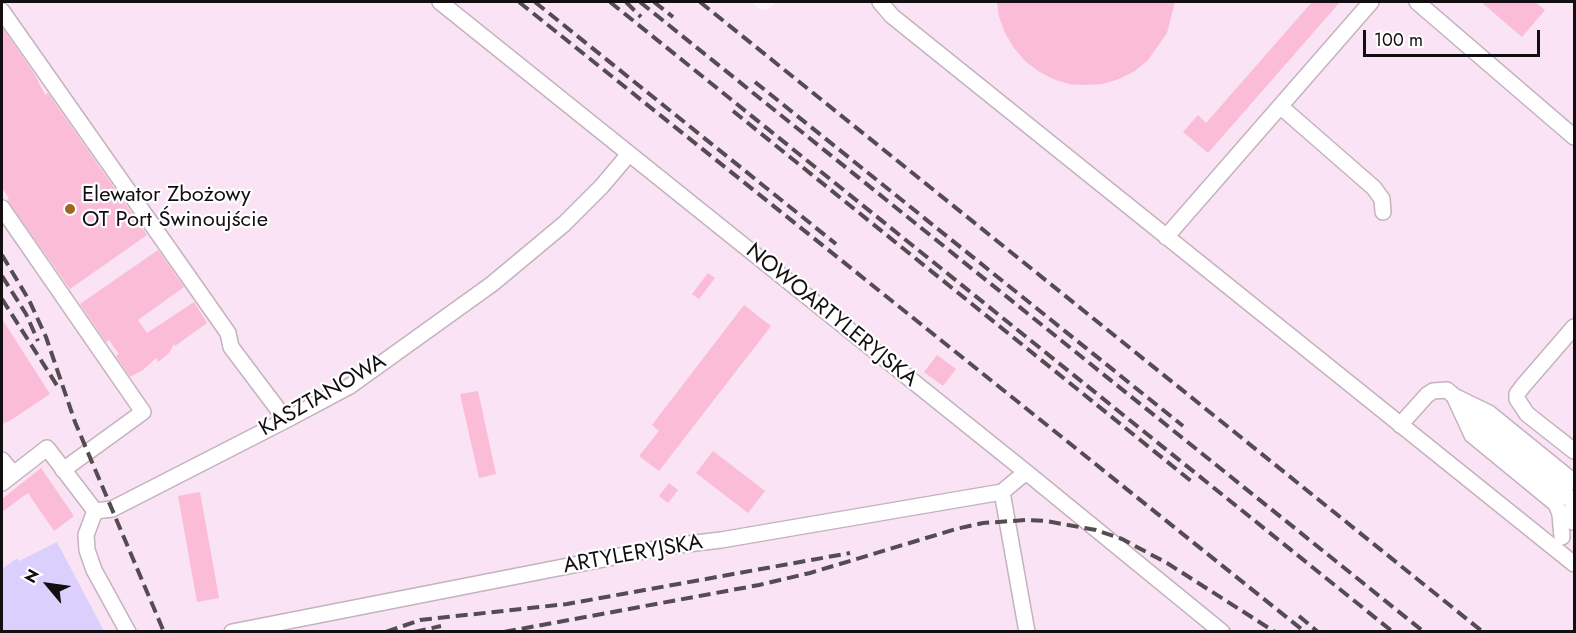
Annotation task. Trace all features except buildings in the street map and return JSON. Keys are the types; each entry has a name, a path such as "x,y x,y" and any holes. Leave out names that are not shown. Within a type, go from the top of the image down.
{"lane":[{"name":"NOWOARTYLERYJSKA","path":"440,2 1222,632"},
{"path":"880,2 892,16 1400,425 1558,542 1575,564"},
{"path":"1166,237 1371,2"},
{"path":"1417,2 1575,137"},
{"path":"2,11 228,333 231,347 286,420"},
{"path":"1280,106 1374,188 1382,199 1383,212"},
{"name":"KASZTANOWA","path":"95,511 112,509 350,386 492,284 564,224 602,186 629,154"},
{"path":"2,208 143,412 63,470"},
{"path":"1575,327 1517,394 1517,399 1527,414 1575,451"},
{"path":"1400,425 1433,391 1447,390 1479,423 1566,494 1573,503 1574,521 1558,542"},
{"path":"1454,396 1489,413 1575,482"},
{"path":"1454,396 1472,435 1556,504 1560,514 1558,542"},
{"path":"2,460 7,478 47,448 95,511 86,535 87,550 94,570 128,632"},
{"path":"1026,472 1002,492 1027,632"},
{"name":"ARTYLERYJSKA","path":"233,631 272,627 670,546 721,540 1002,492"}],"shaded area":[{"path":"2,2 751,2 767,10 777,2 1574,2 1574,631 104,632 57,542 19,561 17,558 2,569"},
{"path":"57,542 104,631 2,631 2,569 17,558 19,561"}],"railway":[{"path":"519,2 1305,632"},
{"path":"535,2 836,244"},
{"path":"610,2 1393,632"},
{"path":"626,2 641,17"},
{"path":"640,2 1424,632"},
{"path":"654,2 673,17"},
{"path":"700,2 1483,632"},
{"path":"755,82 1183,426"},
{"path":"733,111 1191,481"},
{"path":"2,255 29,300 46,337 75,422 164,632"},
{"path":"2,276 26,314 38,341"},
{"path":"2,299 58,387"},
{"path":"504,632 759,585 810,573 956,529 983,523 1026,520 1046,521 1096,530 1122,539 1167,563 1275,632"},
{"path":"386,632 420,620 567,604 850,553"},
{"path":"1299,616 1318,632"},
{"path":"414,632 441,626"}],"place":[{"name":"Elewator Zbożowy OT Port Świnoujście","path":"70,209"}]}
